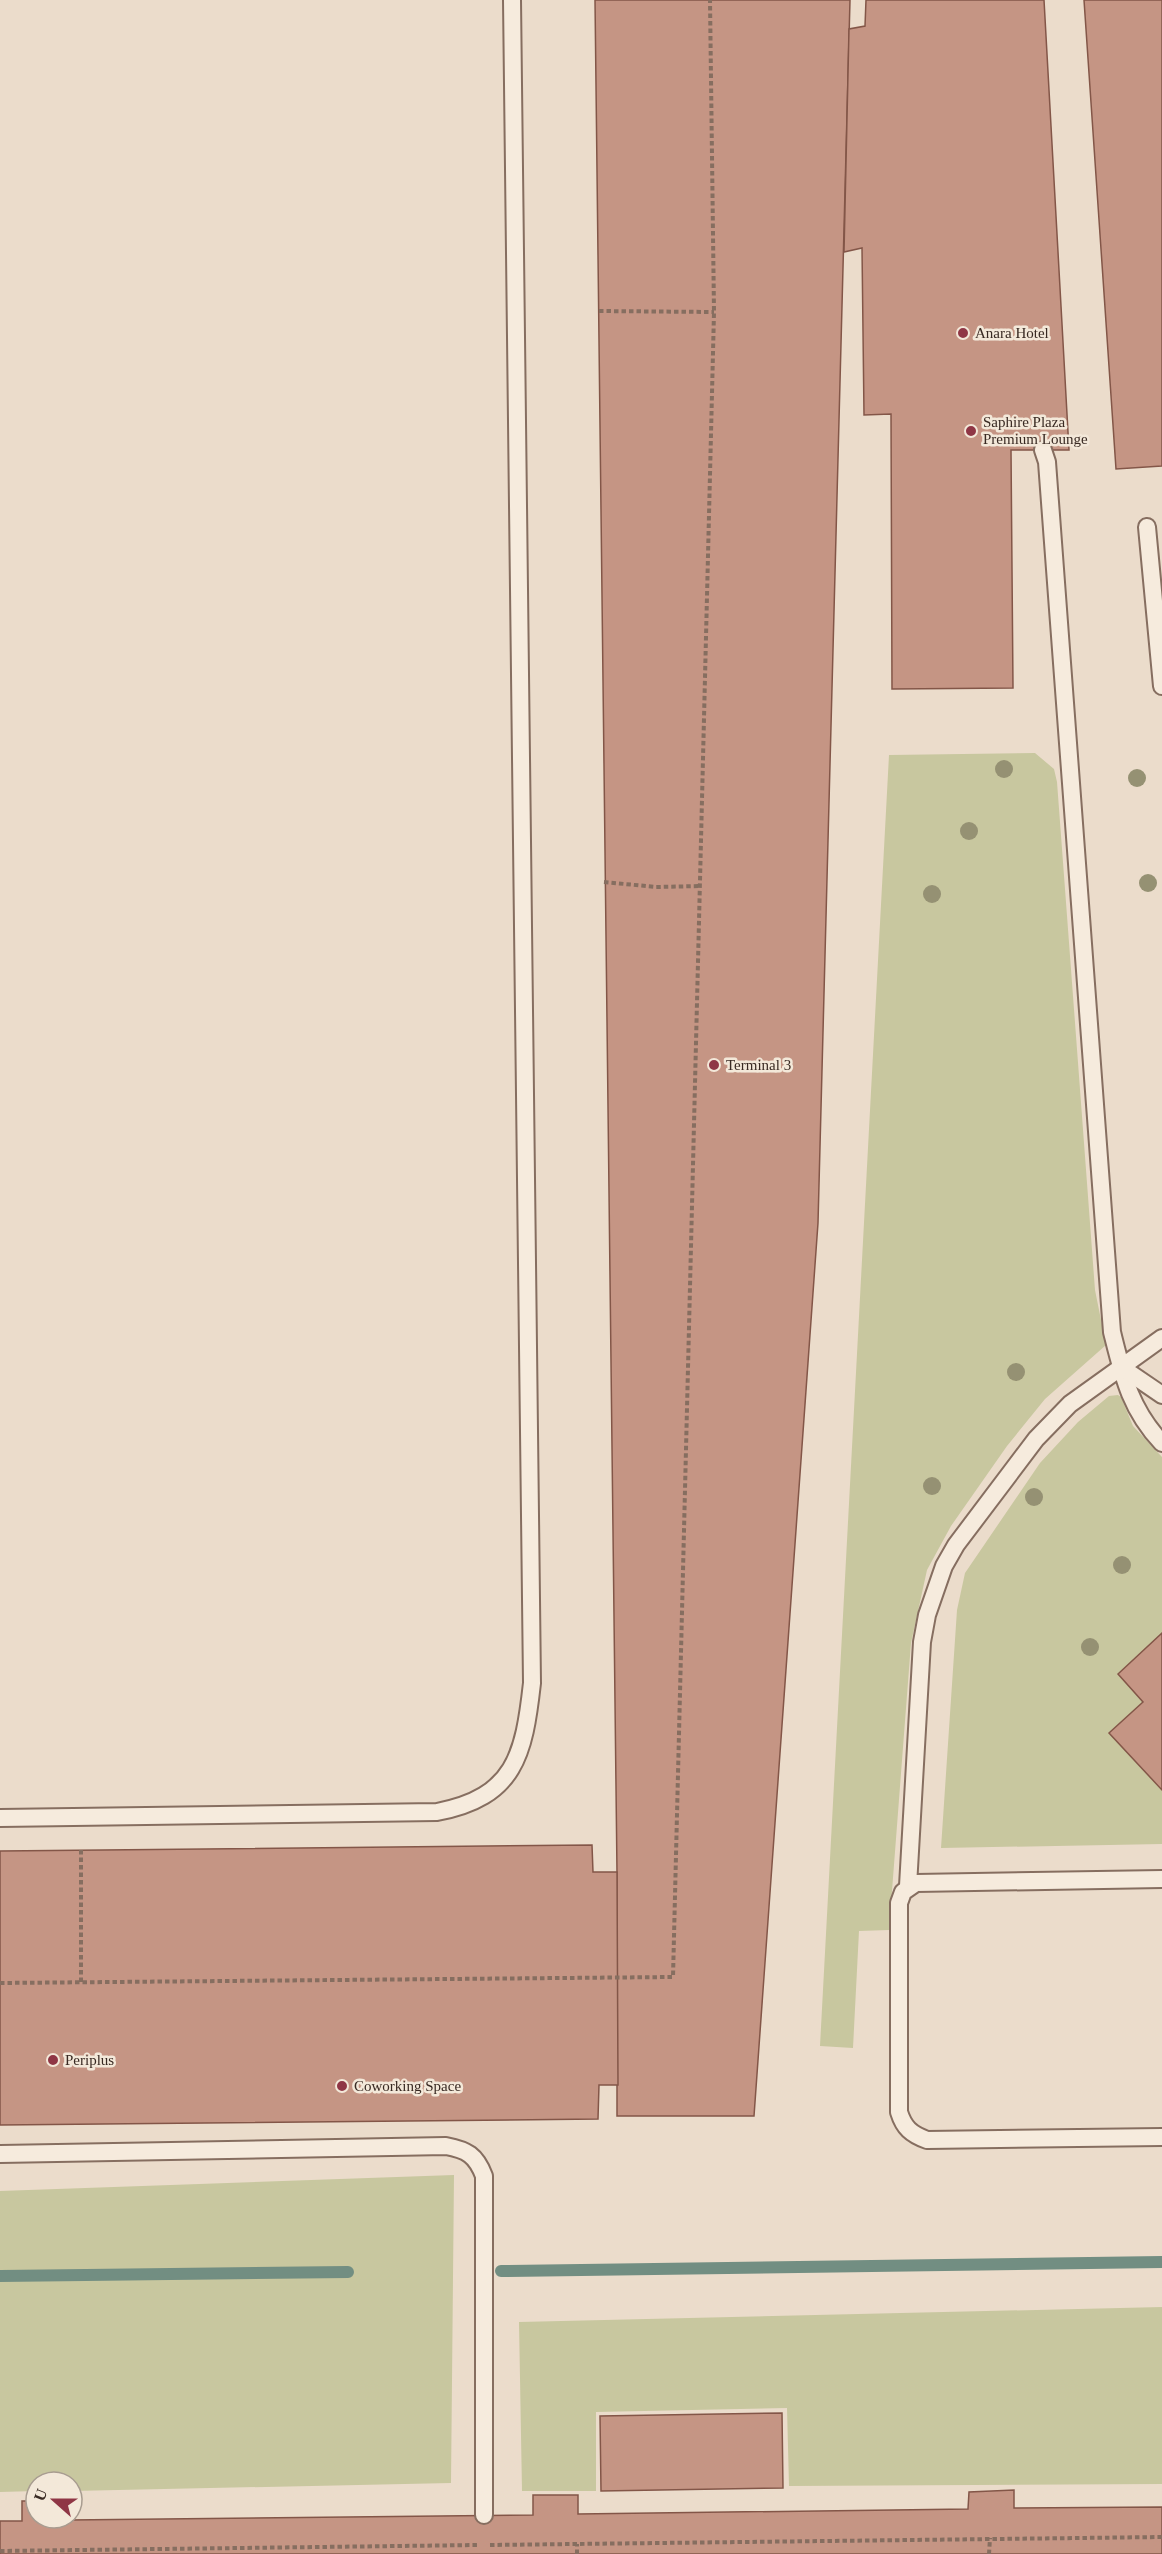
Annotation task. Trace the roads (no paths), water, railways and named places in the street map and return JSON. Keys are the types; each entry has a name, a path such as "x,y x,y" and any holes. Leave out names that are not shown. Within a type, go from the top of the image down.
{"lane":[{"path":"0,1818 437,1812 467,1806 495,1790 518,1758 527,1725 532,1683 512,0"},
{"path":"1043,450 1047,462 1112,1332 1132,1404 1148,1428 1162,1443"},
{"path":"1147,527 1162,686"},
{"path":"908,1886 922,1642 927,1615 944,1566 956,1545 1036,1439 1070,1404 1162,1338"},
{"path":"1120,1367 1162,1395"},
{"path":"1162,1879 928,1881 908,1886 899,1904 898,1979 899,2112 902,2124 908,2131 927,2140 1162,2137"},
{"path":"0,2154 446,2146 465,2150 478,2161 484,2176 484,2515"}],"waterway":[{"path":"501,2271 1162,2262"},
{"path":"0,2276 348,2272"}],"place":[{"name":"Anara Hotel","path":"963,333"},
{"name":"Saphire Plaza Premium Lounge","path":"971,431"},
{"name":"Terminal 3","path":"714,1065"},
{"name":"Periplus","path":"53,2060"},
{"name":"Coworking Space","path":"342,2086"}]}
